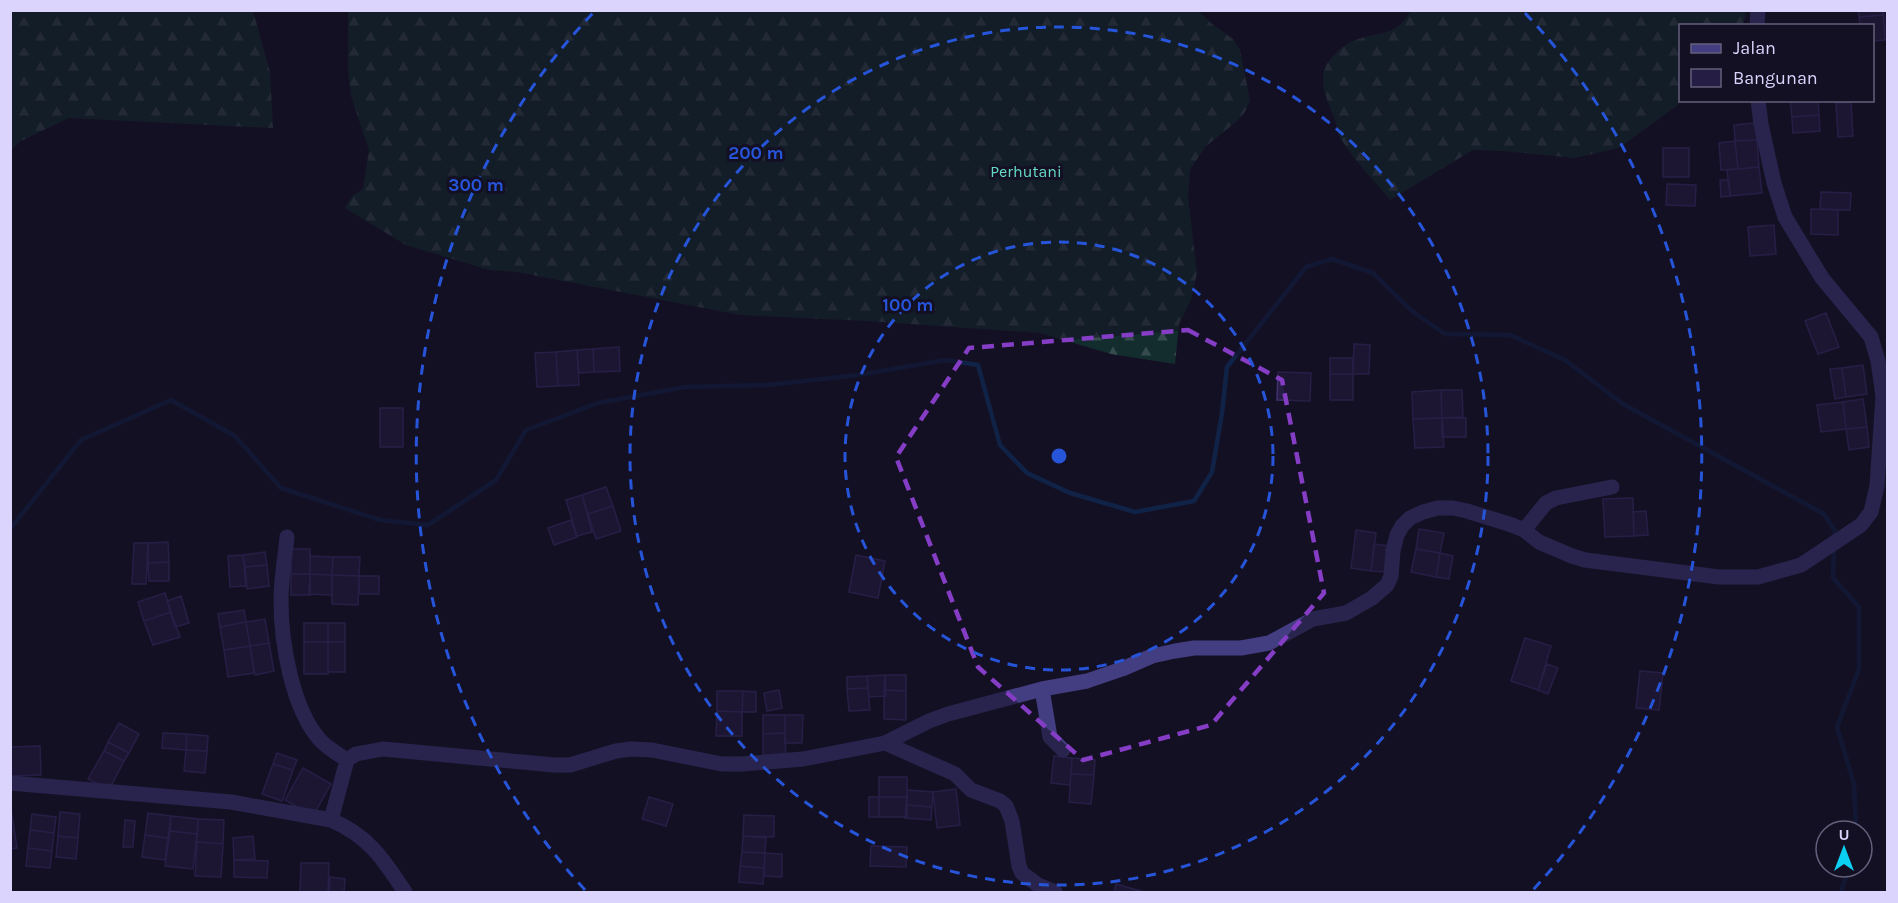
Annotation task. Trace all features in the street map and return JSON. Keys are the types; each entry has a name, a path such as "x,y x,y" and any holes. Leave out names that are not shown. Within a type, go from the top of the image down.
{"street":[{"path":"331,820 347,760 356,754 383,749 554,765 570,765 616,751 631,749 652,750 722,764 803,759 885,743 948,714 1042,689 1087,681 1152,656 1194,648 1241,648 1263,645 1312,619 1346,613 1372,598 1387,585 1391,576 1397,535 1410,518 1438,508 1453,508 1524,530 1539,542 1585,560 1719,577 1758,577 1801,565 1861,525 1871,512 1877,486 1883,396 1878,361 1871,337 1822,278 1785,217 1774,183 1758,102"},
{"path":"1524,530 1546,503 1556,498 1612,487"},
{"path":"286,537 281,601 284,636 296,693 305,718 319,739 330,750 347,760"},
{"path":"1042,689 1050,737 1063,750"},
{"path":"885,743 955,774 971,790 1000,801 1006,806 1012,820 1022,873 1038,885 1056,892"},
{"path":"10,783 231,802 331,820 352,830 370,844 382,857 405,892"}],"highlighted area":[{"path":"1188,330 1282,380 1324,593 1211,725 1083,760 978,667 896,457 969,348"}],"green space":[{"path":"11,10 253,11 270,72 273,128 69,118 21,141 11,150"},
{"path":"1411,10 1746,11 1743,24 1679,24 1679,102 1682,102 1619,148 1575,158 1473,150 1390,200 1358,163 1340,137 1325,93 1323,77 1329,62 1343,47 1353,41 1392,30 1404,20"},
{"name":"Perhutani","path":"348,11 1198,11 1233,39 1240,50 1250,100 1245,112 1205,147 1190,170 1188,197 1197,273 1191,300 1179,324 1175,364 1111,354 1040,333 740,315 517,272 489,270 406,245 345,208 352,196 363,189 369,150 351,96 348,70"}],"building":[{"path":"1858,10 1883,10 1883,15 1859,17"},
{"path":"1883,10 1888,10 1888,40 1885,40"},
{"path":"1883,15 1885,40 1874,41 1874,24 1860,24 1859,17"},
{"path":"1790,102 1818,102 1819,115 1792,117"},
{"path":"1851,102 1853,136 1838,137 1836,103"},
{"path":"1819,115 1820,131 1793,133 1792,117"},
{"path":"1755,123 1757,140 1735,141 1734,125"},
{"path":"1757,140 1759,167 1738,169 1735,141"},
{"path":"1735,141 1738,169 1721,170 1719,143"},
{"path":"1663,148 1689,148 1689,177 1663,177"},
{"path":"1759,167 1762,193 1730,196 1727,170"},
{"path":"1720,180 1729,180 1730,196 1721,197"},
{"path":"1667,184 1696,185 1695,206 1666,205"},
{"path":"1821,192 1851,193 1850,210 1820,209"},
{"path":"1811,209 1838,210 1838,235 1811,234"},
{"path":"1774,225 1776,254 1750,256 1748,227"},
{"path":"1826,313 1839,347 1818,354 1805,321"},
{"path":"1354,344 1370,345 1369,374 1353,374"},
{"path":"619,347 620,371 594,372 593,349"},
{"path":"593,349 594,372 579,373 577,350"},
{"path":"577,350 579,385 558,386 556,352"},
{"path":"556,352 558,386 537,387 535,353"},
{"path":"1330,358 1353,358 1353,374 1330,374"},
{"path":"1863,365 1867,394 1846,397 1842,368"},
{"path":"1842,368 1846,397 1835,399 1830,369"},
{"path":"1278,372 1311,373 1310,401 1277,400"},
{"path":"1330,374 1353,374 1353,400 1330,400"},
{"path":"1441,390 1462,390 1463,417 1442,418"},
{"path":"1441,390 1442,418 1413,419 1412,392"},
{"path":"1863,399 1867,427 1846,429 1843,402"},
{"path":"1843,402 1846,429 1821,432 1817,405"},
{"path":"380,408 403,408 403,447 380,447"},
{"path":"1442,418 1466,418 1466,437 1442,437"},
{"path":"1442,418 1444,447 1415,448 1413,419"},
{"path":"1867,427 1869,447 1849,450 1846,429"},
{"path":"606,487 613,506 588,514 582,495"},
{"path":"582,495 592,532 577,536 566,500"},
{"path":"1633,498 1634,536 1605,537 1603,499"},
{"path":"613,506 621,531 596,539 588,514"},
{"path":"1646,511 1648,535 1634,536 1633,512"},
{"path":"571,520 577,537 554,545 548,528"},
{"path":"1419,529 1444,533 1440,553 1416,549"},
{"path":"1356,530 1376,533 1371,571 1351,568"},
{"path":"168,542 169,562 148,563 148,543"},
{"path":"134,543 148,543 146,584 132,584"},
{"path":"1374,544 1390,546 1387,572 1371,571"},
{"path":"291,549 310,549 310,574 291,574"},
{"path":"1416,549 1440,553 1436,577 1411,572"},
{"path":"265,552 267,565 245,567 243,555"},
{"path":"1440,553 1453,556 1449,579 1436,577"},
{"path":"243,555 246,586 230,587 228,556"},
{"path":"856,555 885,561 878,598 849,592"},
{"path":"310,556 333,557 332,575 310,574"},
{"path":"333,557 360,557 359,576 332,575"},
{"path":"169,562 169,581 149,581 148,563"},
{"path":"267,565 269,586 247,589 245,567"},
{"path":"291,574 310,574 310,595 291,595"},
{"path":"310,574 332,575 332,595 309,594"},
{"path":"332,575 359,576 358,605 332,604"},
{"path":"359,576 379,576 379,594 359,594"},
{"path":"165,593 171,612 144,621 138,602"},
{"path":"181,596 189,623 175,627 167,601"},
{"path":"244,610 246,622 220,627 218,614"},
{"path":"171,612 180,637 153,645 144,621"},
{"path":"265,619 269,643 250,646 246,622"},
{"path":"246,622 250,646 224,650 220,627"},
{"path":"304,623 328,623 328,642 304,642"},
{"path":"328,623 345,623 345,642 328,642"},
{"path":"1525,638 1551,646 1538,690 1511,681"},
{"path":"304,642 328,642 328,674 304,674"},
{"path":"328,642 345,642 345,672 328,672"},
{"path":"269,643 274,671 255,675 250,646"},
{"path":"250,646 254,673 228,677 224,650"},
{"path":"1547,664 1558,668 1548,694 1538,690"},
{"path":"1640,671 1663,673 1659,710 1636,708"},
{"path":"885,675 906,675 906,691 884,690"},
{"path":"885,675 886,696 869,697 867,676"},
{"path":"867,676 868,688 847,689 847,677"},
{"path":"868,688 870,710 849,711 847,689"},
{"path":"779,690 782,708 767,711 764,693"},
{"path":"884,690 906,691 906,720 884,719"},
{"path":"717,691 743,691 742,712 717,711"},
{"path":"743,691 756,692 756,712 742,712"},
{"path":"717,711 742,712 742,736 716,736"},
{"path":"763,715 785,715 785,733 763,734"},
{"path":"785,715 803,715 802,743 785,743"},
{"path":"119,723 139,734 129,753 108,742"},
{"path":"163,733 187,734 186,750 162,748"},
{"path":"785,733 786,758 763,759 763,734"},
{"path":"187,734 208,736 207,751 186,750"},
{"path":"108,742 129,753 124,761 104,751"},
{"path":"40,746 41,775 10,776 10,747"},
{"path":"186,750 207,751 205,773 184,771"},
{"path":"104,751 124,761 109,790 88,779"},
{"path":"277,753 297,760 293,770 273,764"},
{"path":"1054,756 1072,758 1070,785 1051,783"},
{"path":"1072,758 1095,760 1094,775 1071,774"},
{"path":"273,764 293,770 282,801 262,794"},
{"path":"303,768 331,784 313,816 285,800"},
{"path":"1071,774 1094,775 1091,804 1069,802"},
{"path":"879,777 907,777 907,797 879,797"},
{"path":"956,789 960,825 937,828 933,792"},
{"path":"907,790 933,792 932,807 906,805"},
{"path":"649,797 673,804 666,826 642,819"},
{"path":"869,797 879,797 879,817 869,817"},
{"path":"879,797 907,797 907,817 879,817"},
{"path":"10,802 17,848 10,849"},
{"path":"906,805 932,807 931,820 905,818"},
{"path":"60,812 80,814 78,838 58,836"},
{"path":"148,813 171,816 168,838 145,835"},
{"path":"32,814 56,817 54,833 30,830"},
{"path":"744,815 774,816 774,837 743,836"},
{"path":"171,816 198,819 197,834 170,831"},
{"path":"198,819 224,820 223,844 197,842"},
{"path":"125,820 135,821 133,847 123,847"},
{"path":"30,830 54,833 52,851 28,848"},
{"path":"170,831 197,834 193,869 165,866"},
{"path":"145,835 168,838 165,860 142,857"},
{"path":"58,836 78,838 76,859 56,857"},
{"path":"253,836 255,859 234,860 233,838"},
{"path":"743,836 766,838 765,853 742,852"},
{"path":"197,842 223,844 221,877 195,876"},
{"path":"871,846 907,847 906,867 870,866"},
{"path":"28,848 52,851 50,868 26,866"},
{"path":"742,852 765,853 764,868 740,866"},
{"path":"765,853 782,854 782,877 764,876"},
{"path":"234,860 268,861 267,878 234,877"},
{"path":"301,863 329,863 328,892 300,892"},
{"path":"740,866 764,868 763,884 739,882"},
{"path":"330,877 345,879 344,892 329,892"},
{"path":"1116,884 1144,892 1114,892"}],"waterway":[{"path":"10,529 81,440 171,400 235,436 281,488 380,520 428,525 496,480 526,430 598,403 685,387 768,385 858,375 945,360 978,365 1000,445 1027,473 1070,493 1135,512 1194,501 1212,472 1227,367 1306,267 1332,259 1373,273 1413,312 1445,334 1510,335 1565,360 1623,404 1824,514 1835,531 1834,538"},
{"path":"1834,546 1833,578 1859,607 1859,669 1837,727 1854,784 1855,819"},
{"path":"1841,892 1845,879"}]}
